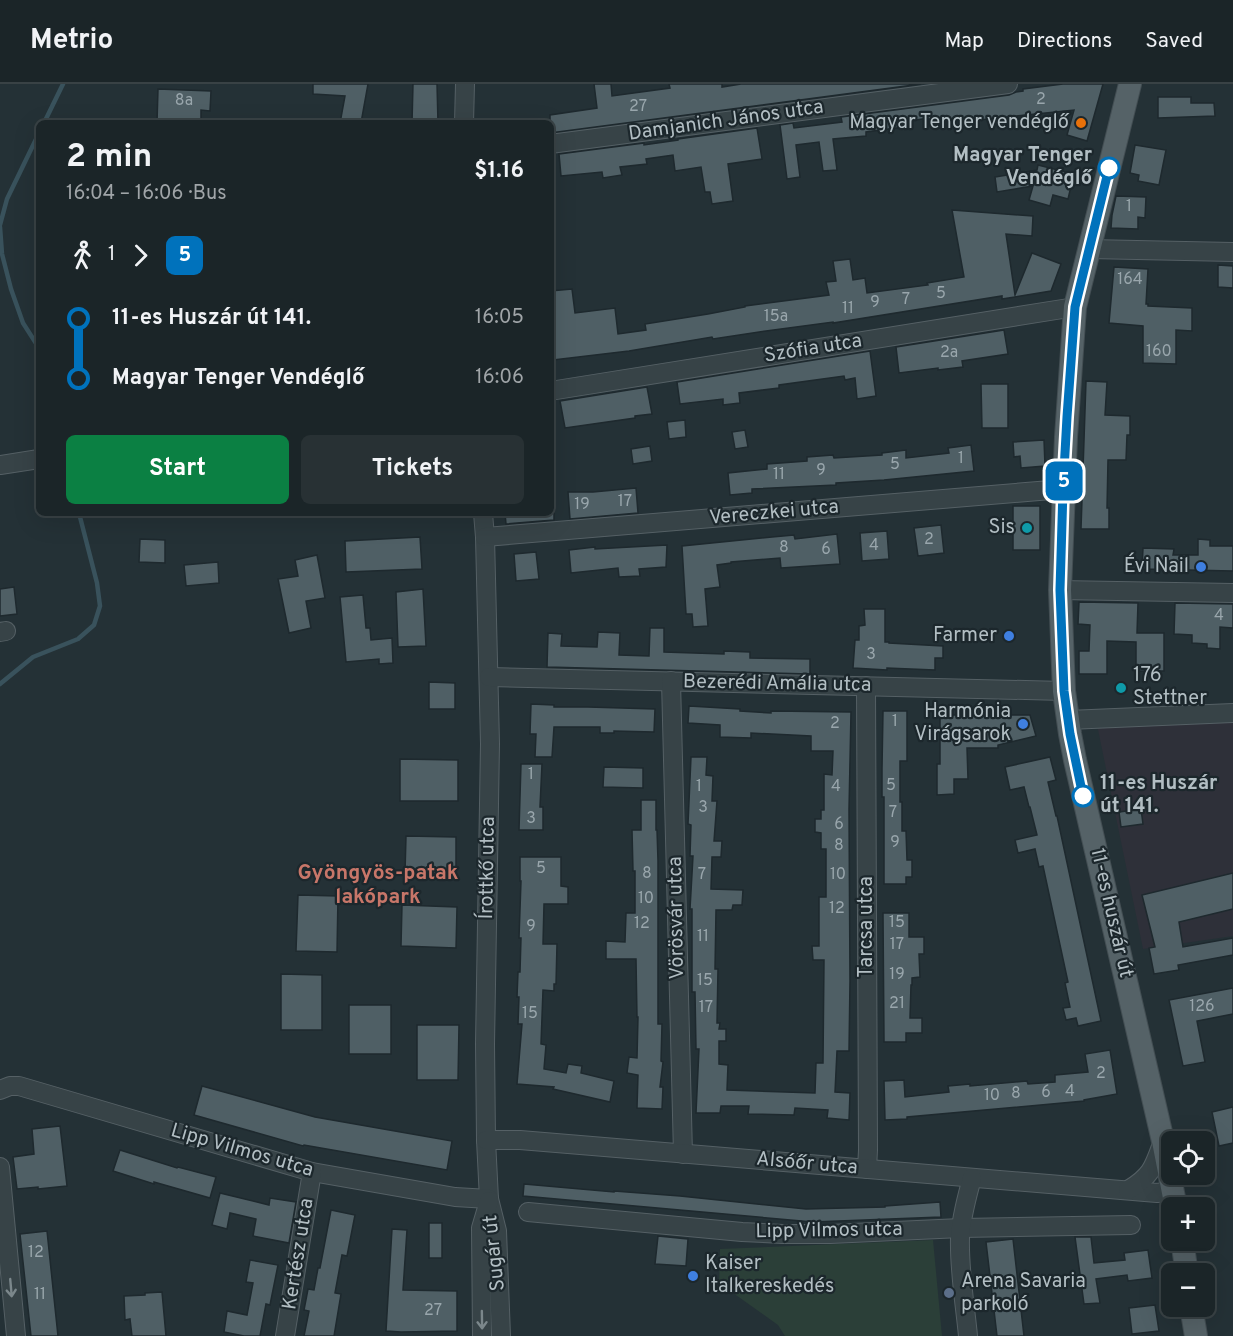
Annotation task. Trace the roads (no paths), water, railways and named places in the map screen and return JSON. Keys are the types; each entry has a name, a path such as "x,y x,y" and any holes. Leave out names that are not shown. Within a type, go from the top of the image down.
{"main road":[{"name":"11-es huszár út","path":"1130,84 1075,307 1063,489 1060,590 1064,691 1075,760 1161,1132"},
{"path":"1193,1317 1196,1336"}],"street":[{"path":"464,120 465,84"},
{"name":"Damjanich János utca","path":"554,143 1008,84"},
{"path":"1089,249 1233,252"},
{"name":"Szófia utca","path":"554,390 1075,307"},
{"path":"0,465 36,459"},
{"name":"Vereczkei utca","path":"485,537 1063,489"},
{"name":"Írottkő utca","path":"483,516 490,744 485,1044 489,1199"},
{"path":"1060,590 1233,593"},
{"name":"Bezerédi Amália utca","path":"489,677 1064,691"},
{"name":"Vörösvár utca","path":"671,681 683,1154"},
{"name":"Tarcsa utca","path":"867,686 867,1169"},
{"path":"1068,720 1233,713"},
{"name":"Lipp Vilmos utca","path":"0,1090 10,1086 19,1086 312,1172 455,1197 489,1199"},
{"name":"Alsóőr utca","path":"486,1140 520,1140 1128,1190 1157,1193 1169,1197"},
{"path":"1128,1190 1146,1178 1161,1147"},
{"path":"0,1167 16,1336"},
{"name":"Kertész utca","path":"285,1336 312,1172"},
{"path":"968,1336 961,1256 961,1228 972,1178"},
{"name":"Sugár út","path":"482,1336 481,1228 489,1199"},
{"name":"Sugár út","path":"489,1199 497,1231 501,1336"},
{"name":"Lipp Vilmos utca","path":"528,1212 783,1234 961,1228 1131,1226"}],"waterway":[{"path":"45,120 63,84"},
{"path":"0,225 7,199 36,139"},
{"path":"0,227 2,254 11,289 23,323 36,343"},
{"path":"0,684 33,657 78,639 94,625 100,606 97,583 80,516"}],"place":[{"name":"Magyar Tenger vendéglő","path":"1081,123"},
{"name":"Magyar Tenger Vendéglő","path":"1109,168"},
{"name":"Sis","path":"1027,528"},
{"name":"Évi Nail","path":"1201,567"},
{"name":"Farmer","path":"1009,636"},
{"name":"176 Stettner","path":"1121,688"},
{"name":"Harmónia Virágsarok","path":"1023,724"},
{"name":"11-es Huszár út 141.","path":"1083,796"},
{"name":"Kaiser Italkereskedés","path":"693,1276"},
{"name":"Arena Savaria parkoló","path":"949,1293"}],"district":[{"name":"Gyöngyös-patak lakópark","path":"378,885"}]}
